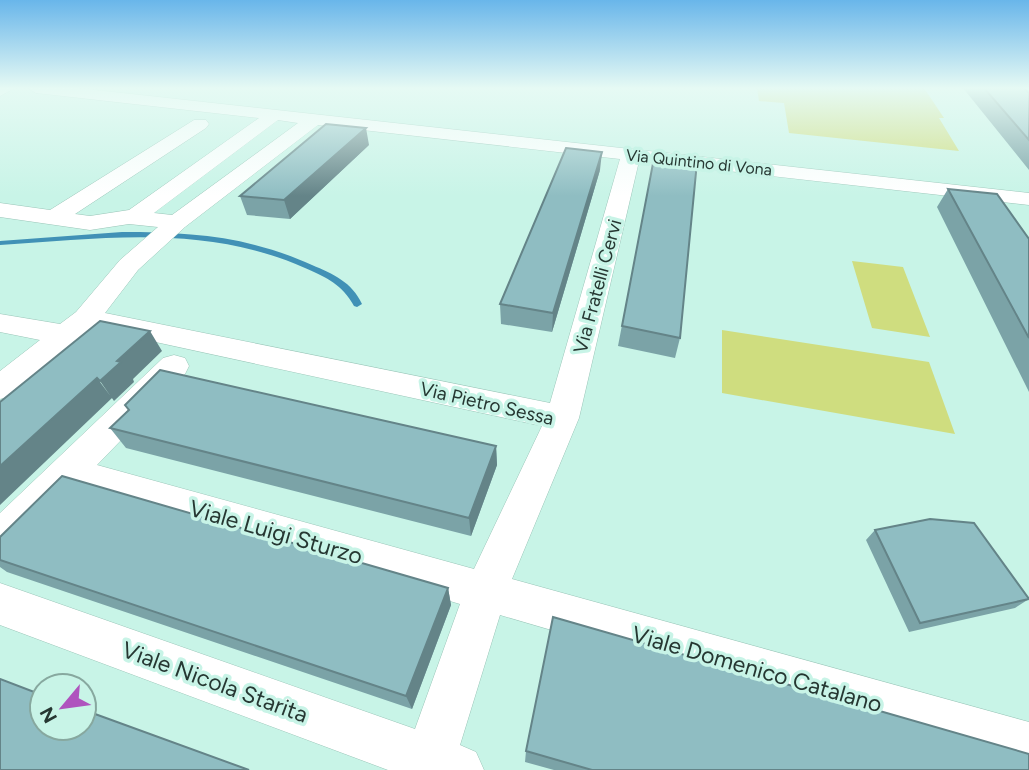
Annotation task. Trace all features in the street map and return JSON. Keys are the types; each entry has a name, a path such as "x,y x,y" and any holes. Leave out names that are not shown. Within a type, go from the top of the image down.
{"street":[{"path":"54,218 200,124"},
{"path":"134,217 262,124"},
{"path":"0,388 76,326 129,265 177,222 308,124"},
{"name":"Via Quintino di Vona","path":"350,124 1029,199"},
{"name":"Via Fratelli Cervi","path":"562,418 631,154"},
{"path":"0,210 90,223 134,217 177,222"},
{"name":"Via Pietro Sessa","path":"0,323 76,326 562,418 486,591 438,767"},
{"path":"0,539 174,366"},
{"name":"Viale Luigi Sturzo","path":"66,472 486,591"},
{"name":"Viale Domenico Catalano","path":"486,591 1029,747"},
{"name":"Viale Nicola Starita","path":"0,604 438,767"}],"green space":[{"path":"787,124 943,124 959,151 789,133"},
{"path":"852,261 903,267 930,337 872,328"},
{"path":"722,330 929,362 955,434 722,393"}],"building":[{"path":"326,124 366,128 284,200 240,196"},
{"path":"1015,124 1029,124 1029,140"},
{"path":"566,148 602,152 553,313 500,304"},
{"path":"654,158 697,162 680,338 622,326"},
{"path":"948,189 997,194 1029,239 1029,338"},
{"path":"100,321 150,331 117,361 121,362 100,381 97,378 0,466 0,402"},
{"path":"160,370 496,446 469,518 110,428 129,410 125,405"},
{"path":"62,476 448,588 406,696 0,560 0,537"},
{"path":"930,519 974,523 1029,599 920,623 875,530"},
{"path":"553,617 1029,754 1029,770 592,770 526,751"},
{"path":"0,679 28,690 28,742 98,742 98,715 249,770 0,770"}],"waterway":[{"path":"0,243 162,234 243,243 282,254 331,277 351,292 357,304"}]}
